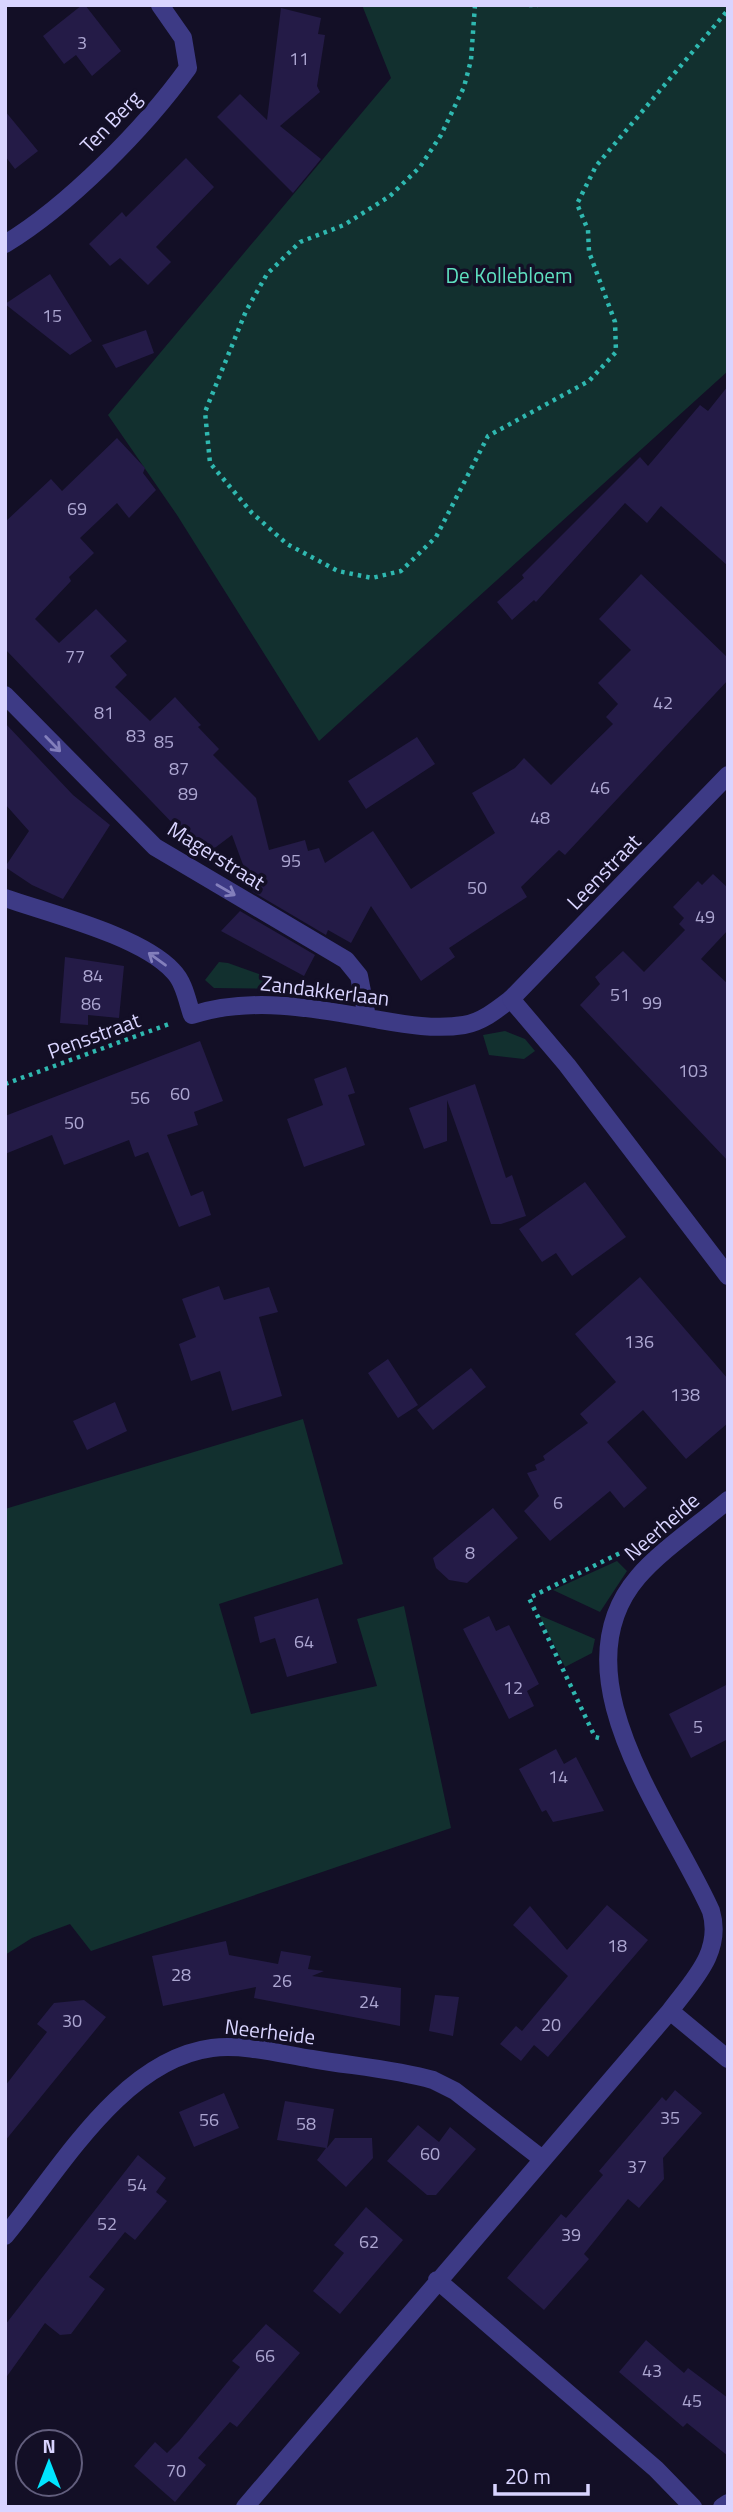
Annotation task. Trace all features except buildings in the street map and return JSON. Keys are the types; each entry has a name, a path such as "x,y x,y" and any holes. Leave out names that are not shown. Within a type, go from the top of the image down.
{"street":[{"name":"Ten Berg","path":"5,244 67,199 168,96 188,68 183,38 160,5"},
{"name":"Magerstraat","path":"5,695 155,847 346,960 359,975 368,1017"},
{"name":"Leenstraat","path":"512,999 728,775"},
{"path":"5,898 117,937 153,954 173,971 192,1015"},
{"name":"Zandakkerlaan","path":"192,1015 233,1005 265,1004 432,1027 466,1025 491,1014 512,999"},
{"path":"512,999 567,1065 728,1276"},
{"name":"Neerheide","path":"245,2507 541,2158 670,2011 705,1966 713,1947 715,1925 701,1889 626,1743 608,1688 611,1630 638,1577 728,1500"},
{"path":"670,2011 728,2059"},
{"name":"Neerheide","path":"5,2236 125,2089 153,2068 180,2056 214,2047 252,2049 433,2080 455,2091 541,2158"},
{"path":"437,2280 656,2469 693,2507"},
{"path":"722,2507 728,2503"}],"path":[{"path":"475,5 471,60 464,88 441,135 420,167 390,196 344,225 300,242 267,274 246,311 205,412 210,463 252,513 287,544 338,570 372,578 401,571 436,537 488,436 589,380 616,352 615,321 592,261 588,230 577,204 596,166 728,10"},
{"path":"529,5 538,5"},
{"name":"Pensstraat","path":"5,1084 192,1015"},
{"path":"626,1743 595,1737 529,1598 624,1551 635,1553"}],"green space":[{"name":"De Kollebloem","path":"362,5 728,5 728,371 319,741 177,515 108,415 391,78"},
{"path":"219,962 295,987 214,988 205,980"},
{"path":"505,1031 525,1039 535,1051 524,1059 489,1055 483,1035"},
{"path":"303,1419 343,1564 219,1604 251,1714 377,1686 357,1619 404,1606 451,1828 91,1951 70,1924 32,1938 5,1955 5,1509"},
{"path":"617,1561 627,1571 600,1612 553,1590"},
{"path":"539,1615 595,1639 592,1653 565,1667"}]}
